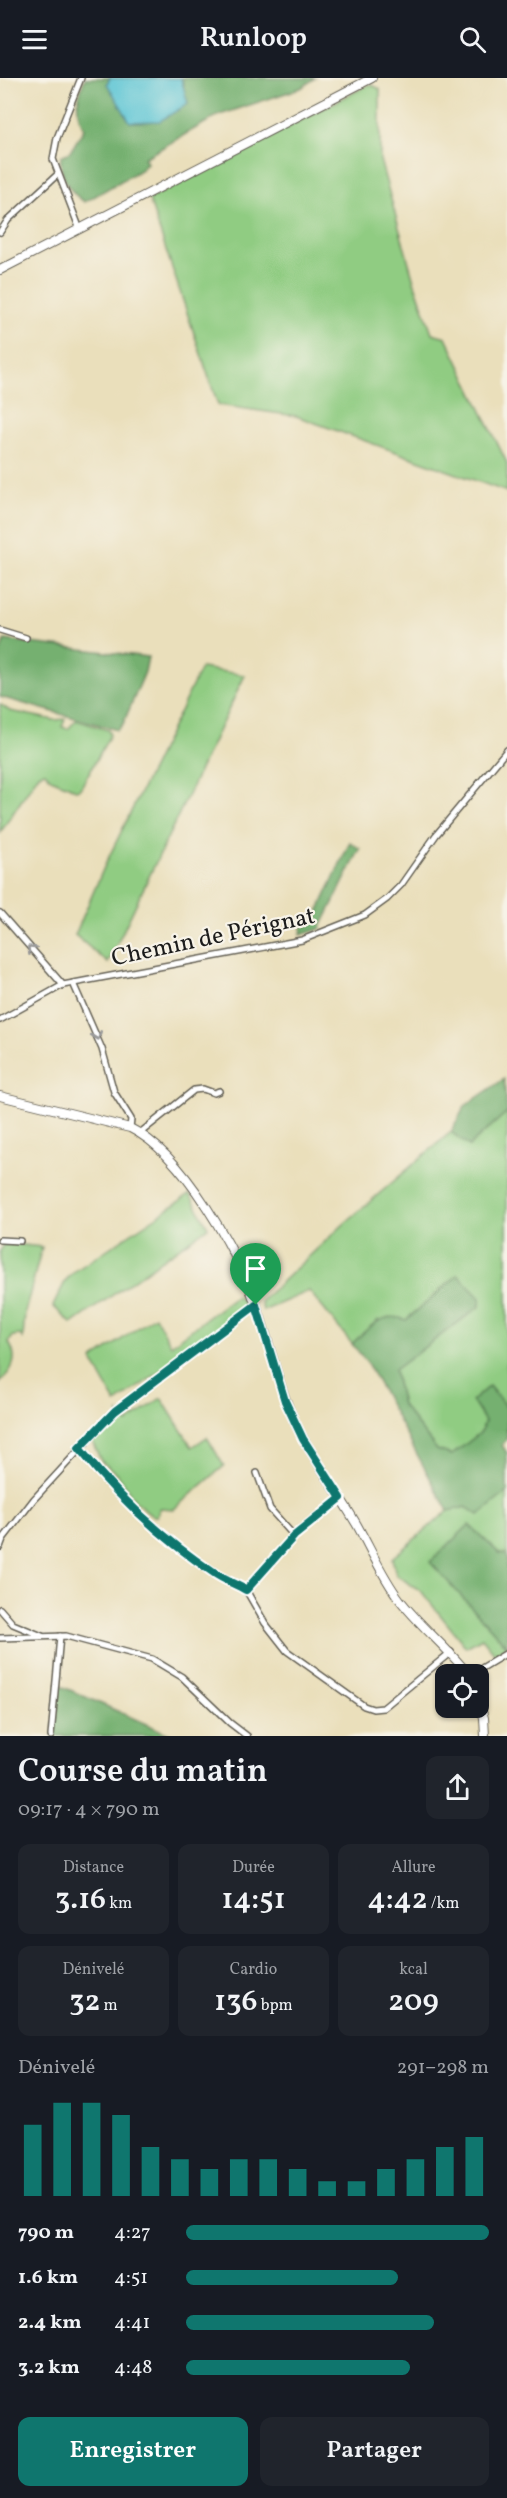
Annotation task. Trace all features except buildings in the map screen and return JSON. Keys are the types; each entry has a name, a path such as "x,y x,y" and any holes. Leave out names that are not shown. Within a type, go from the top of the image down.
{"street":[{"path":"79,227 53,159 57,138 81,78"},
{"path":"0,270 79,227 372,78"},
{"path":"0,232 8,220 58,174"},
{"path":"0,630 26,638"},
{"name":"Chemin de Pérignat","path":"0,1020 63,985 302,940 365,915 401,885 436,835 507,750"},
{"path":"0,913 63,985"},
{"path":"73,983 102,1049 114,1092 131,1119 130,1128"},
{"path":"140,1133 194,1090 203,1089 214,1093 219,1091"},
{"path":"0,1095 130,1128 140,1133 178,1170 204,1203 256,1305 285,1401 303,1439 341,1498 398,1598 460,1664"},
{"path":"0,1240 20,1241"},
{"path":"0,1547 3,1539 34,1499 115,1411 256,1305"},
{"path":"79,1448 120,1496 185,1553 216,1575 246,1590 280,1644 373,1709 382,1708 451,1652"},
{"path":"256,1473 270,1509 294,1536"},
{"path":"246,1590 294,1536 341,1498"},
{"path":"0,1609 13,1624 42,1636"},
{"path":"51,1736 60,1636"},
{"path":"0,1638 60,1636 115,1647 166,1666 182,1677 230,1723 248,1736"},
{"path":"489,1664 507,1653"},
{"path":"484,1718 485,1736"}],"green space":[{"path":"85,78 110,78 108,84 130,122 160,121 184,85 181,78 315,78 301,88 217,116 144,158 147,163 142,169 85,202 74,194 66,182 63,176 61,156 70,152 84,129 78,109"},
{"path":"370,84 380,89 380,160 414,281 432,333 446,337 507,463 507,492 296,416 218,405 149,199"},
{"path":"5,640 148,657 145,672 123,724 117,730 0,697 0,652"},
{"path":"201,668 245,675 108,963 75,935 105,865"},
{"path":"0,704 10,711 54,720 65,719 62,727 68,729 76,720 108,730 110,735 80,789 75,790 55,781 45,772 39,774 0,833"},
{"path":"350,842 360,849 320,929 301,935 302,927 312,924 312,917 317,914"},
{"path":"504,1079 507,1112 469,1146 451,1132 465,1106"},
{"path":"507,1112 507,1408 489,1386 472,1401 485,1421 480,1433 452,1455 437,1450 402,1405 394,1370 480,1306 458,1275 406,1320 378,1320 352,1344 309,1291 263,1311 261,1301 345,1223 451,1132 469,1146"},
{"path":"190,1194 208,1227 72,1324 53,1306 66,1280 75,1271"},
{"path":"4,1243 42,1247 25,1312 23,1338 20,1335 13,1336 9,1343 14,1354 13,1364 0,1383 0,1252"},
{"path":"458,1275 480,1298 480,1306 394,1370 402,1405 437,1450 452,1455 480,1433 485,1421 472,1401 489,1386 507,1408 507,1439 502,1445 507,1453 507,1492 479,1515 466,1507 448,1511 367,1363 352,1344 370,1327 383,1319 390,1317 406,1320"},
{"path":"237,1296 244,1302 250,1300 247,1309 116,1403 92,1360 155,1316 171,1345"},
{"path":"161,1398 192,1447 207,1437 224,1466 174,1509 160,1508 157,1516 153,1516 136,1502 117,1474 101,1461 92,1441 111,1423 119,1420 119,1413 127,1423"},
{"path":"507,1492 507,1554 499,1553 469,1525 431,1562 507,1646 495,1654 482,1638 466,1647 421,1591 396,1575 392,1558 448,1511 466,1507 479,1514"},
{"path":"469,1525 499,1553 507,1554 507,1646 430,1562"},
{"path":"59,1685 173,1736 53,1736"}],"water":[{"path":"110,78 181,78 188,104 160,121 130,122 107,84"}],"route":[{"path":"256,1305 285,1401 303,1439 341,1498 294,1536 246,1590 216,1575 185,1553 120,1496 79,1448 115,1411 248,1314 256,1305"}]}
